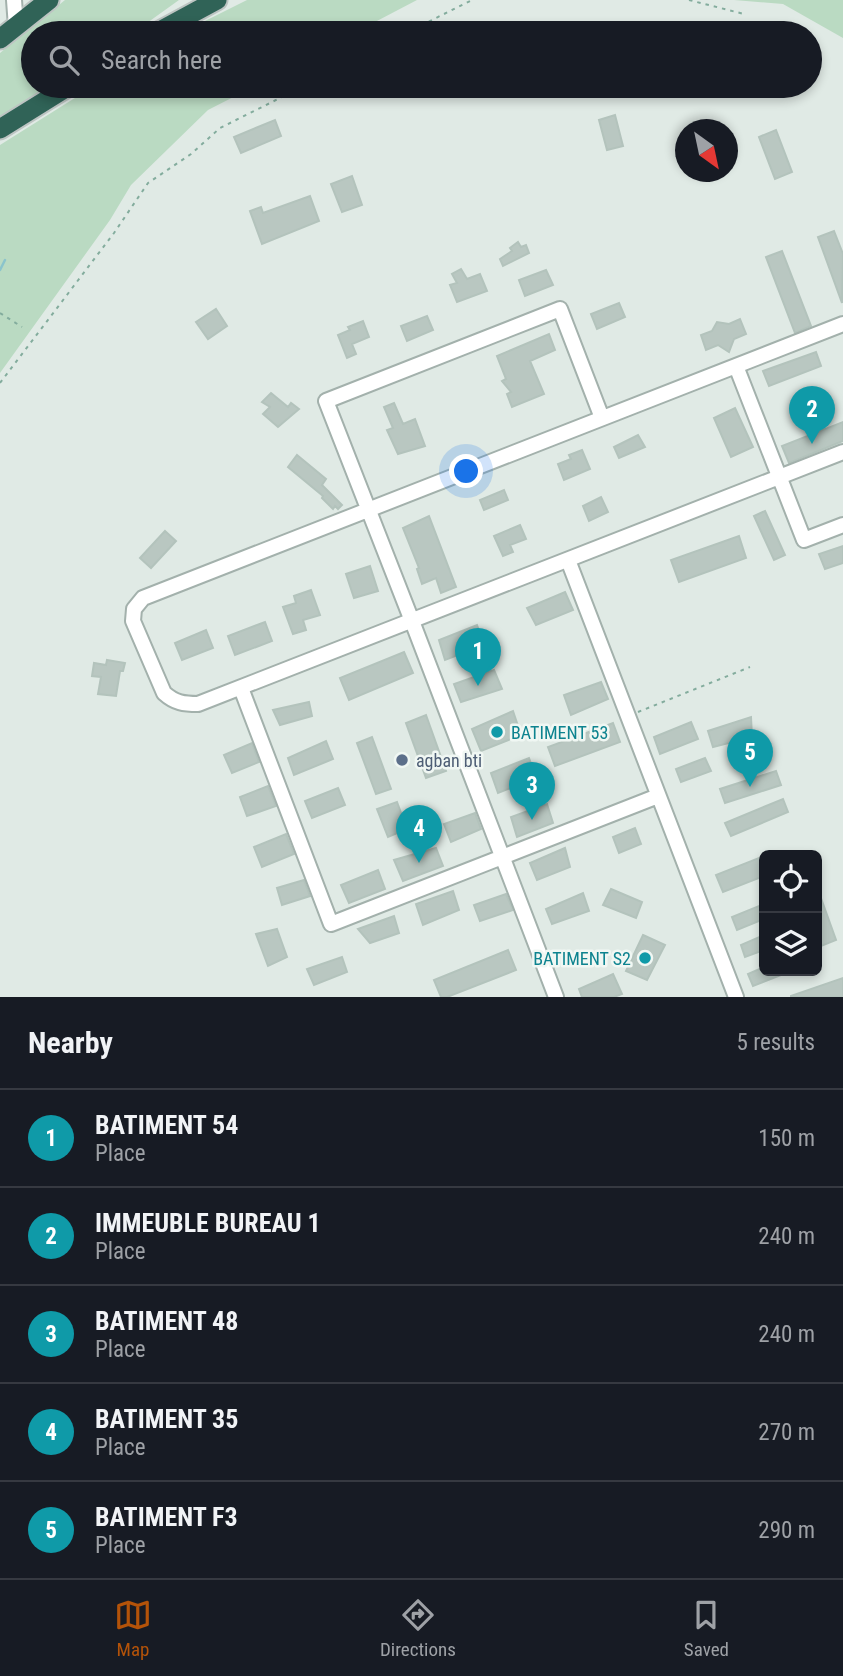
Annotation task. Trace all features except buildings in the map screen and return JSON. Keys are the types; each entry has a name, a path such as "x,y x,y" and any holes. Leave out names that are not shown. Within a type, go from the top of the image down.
{"highway":[{"path":"161,21 189,0"},
{"path":"178,21 217,0"},
{"path":"23,21 46,2"},
{"path":"0,130 50,98"}],"lane":[{"path":"8,33 14,0"},
{"path":"556,997 326,401 560,309 602,418"},
{"path":"843,324 143,598 134,609 133,621 164,693 171,700 198,705 843,453"},
{"path":"736,366 804,540 843,525"},
{"path":"568,560 736,997"},
{"path":"241,688 331,924 658,796"}],"path":[{"path":"430,21 472,0"},
{"path":"689,0 744,14"},
{"path":"0,383 114,233 148,183 191,154 220,128 280,98"},
{"path":"0,313 22,327"},
{"path":"627,716 750,667"}],"green space":[{"path":"65,0 179,0 150,21 39,21"},
{"path":"247,0 417,0 377,21 205,21"},
{"path":"734,0 843,0 843,38 822,26 822,21 813,21 783,4"},
{"path":"21,36 21,98 32,98 0,118 0,53"},
{"path":"75,98 232,98 208,110 131,185 110,220 0,373 0,145"}],"waterway":[{"path":"0,270 5,260"}],"place":[{"name":"IMMEUBLE BUREAU 1","path":"812,444"},
{"name":"BATIMENT 54","path":"478,686"},
{"name":"BATIMENT 53","path":"497,732"},
{"name":"agban bti","path":"402,760"},
{"name":"BATIMENT F3","path":"750,787"},
{"name":"BATIMENT 48","path":"532,820"},
{"name":"BATIMENT 35","path":"419,863"},
{"name":"BATIMENT S2","path":"645,958"}]}
